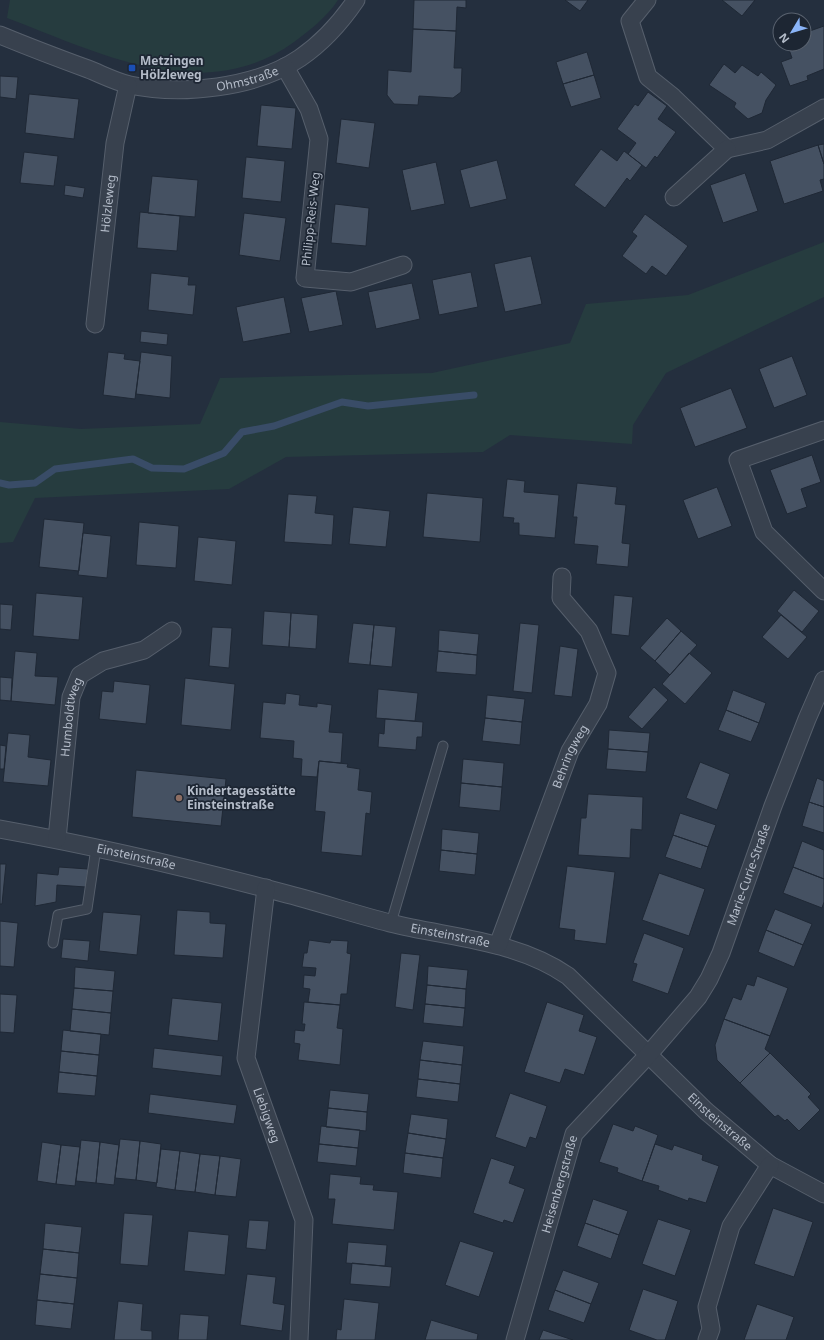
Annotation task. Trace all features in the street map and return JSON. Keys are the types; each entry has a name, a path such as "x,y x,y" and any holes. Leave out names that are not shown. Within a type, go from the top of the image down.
{"street":[{"name":"Ohmstraße","path":"0,36 128,85 170,91 208,88 248,80 285,67 312,49 329,34 346,16 356,0"},
{"path":"647,0 630,21 648,77 672,97 727,149"},
{"name":"Philipp-Reis-Weg","path":"285,67 309,109 320,139 305,278 351,282 403,265"},
{"name":"Hölzleweg","path":"95,324 115,143 128,85"},
{"path":"674,197 727,149 767,140 824,108"},
{"path":"824,430 738,460 764,532 824,591"},
{"name":"Behringweg","path":"498,945 570,751 598,704 607,673 589,631 561,598 562,577"},
{"name":"Humboldtweg","path":"57,839 71,697 80,675 104,661 144,650 172,631"},
{"name":"Marie-Curie-Straße","path":"649,1054 698,997 709,979 721,953 776,799 824,680"},
{"name":"Einsteinstraße","path":"0,829 57,839 266,888 391,923 498,945 551,964 568,976 706,1111 770,1164 824,1194"},
{"name":"Liebigweg","path":"266,888 246,1058 304,1220 299,1340"},
{"name":"Heisenbergstraße","path":"515,1340 574,1134 649,1054"},
{"path":"707,1340 711,1329 707,1307 731,1226 770,1164"}],"lane":[{"path":"391,923 443,746"},
{"path":"53,943 58,915 87,909 96,848"}],"green space":[{"path":"10,0 338,0 323,18 306,33 294,42 259,61 224,71 187,72 150,68 114,58 7,18"},
{"path":"824,242 824,297 666,373 633,425 632,444 510,435 483,452 286,457 229,489 35,498 13,542 0,543 0,422 81,429 200,424 220,378 432,373 570,343 586,304 688,295"}],"building":[{"path":"414,0 466,0 466,8 457,7 456,31 413,29"},
{"path":"565,0 588,0 580,11"},
{"path":"722,0 755,0 742,16"},
{"path":"824,26 824,69 807,76 808,80 790,86 781,62 792,58 790,52 812,52 812,30"},
{"path":"413,29 456,31 454,68 462,68 461,92 453,98 419,96 418,105 394,104 387,95 388,70 411,72"},
{"path":"587,52 594,75 563,84 556,62"},
{"path":"724,64 735,73 742,65 758,76 761,72 776,85 766,100 762,113 748,119 734,107 736,103 709,85"},
{"path":"594,75 601,98 571,107 563,84"},
{"path":"0,76 18,77 16,99 0,97"},
{"path":"648,92 667,106 658,119 676,132 657,158 655,156 646,168 628,154 636,143 617,129 635,104 638,106"},
{"path":"29,94 79,99 74,139 25,133"},
{"path":"261,105 296,108 292,149 257,146"},
{"path":"341,119 375,123 369,168 336,163"},
{"path":"824,144 824,164 818,145"},
{"path":"818,145 824,164 824,179 820,180 823,191 784,204 770,161"},
{"path":"601,149 617,161 624,151 642,165 630,181 627,178 605,208 574,185"},
{"path":"24,152 58,156 54,186 20,183"},
{"path":"246,157 285,161 281,202 242,198"},
{"path":"497,160 507,199 470,208 460,170"},
{"path":"436,162 445,204 411,211 402,170"},
{"path":"745,173 758,211 723,223 710,185"},
{"path":"152,176 198,180 195,217 148,213"},
{"path":"65,185 85,188 83,198 64,195"},
{"path":"335,204 369,208 366,246 331,243"},
{"path":"140,212 180,216 177,251 137,248"},
{"path":"244,213 286,218 280,261 239,255"},
{"path":"645,214 688,246 666,276 652,266 646,274 622,256 637,236 632,232"},
{"path":"531,256 542,304 505,312 494,264"},
{"path":"471,272 478,307 439,315 432,280"},
{"path":"151,273 189,277 188,285 196,285 193,315 148,310"},
{"path":"412,283 420,319 376,329 368,292"},
{"path":"336,291 343,325 309,332 301,298"},
{"path":"284,297 291,333 243,342 236,307"},
{"path":"141,331 168,334 167,345 140,342"},
{"path":"108,352 125,354 124,359 140,361 135,399 103,395"},
{"path":"141,352 172,356 170,398 136,394"},
{"path":"792,356 807,395 774,408 759,369"},
{"path":"731,388 747,428 695,447 680,408"},
{"path":"812,455 821,482 801,489 807,507 787,514 770,470"},
{"path":"507,479 525,481 524,492 559,495 555,538 519,535 519,523 513,523 514,518 503,517"},
{"path":"577,483 617,487 615,504 626,505 622,543 630,544 628,567 596,564 598,546 574,544 577,517 573,517"},
{"path":"717,487 732,526 698,539 683,500"},
{"path":"427,493 483,498 480,542 423,537"},
{"path":"288,494 317,496 315,513 334,515 332,545 284,542"},
{"path":"353,507 390,511 386,547 349,544"},
{"path":"44,519 84,523 79,571 39,567"},
{"path":"139,522 179,526 176,568 136,565"},
{"path":"83,533 111,536 107,578 78,575"},
{"path":"198,537 236,541 232,585 194,581"},
{"path":"794,590 819,611 802,632 777,611"},
{"path":"36,593 83,597 79,640 33,636"},
{"path":"614,595 633,597 629,636 611,634"},
{"path":"0,604 13,605 11,630 0,629"},
{"path":"264,611 291,613 289,647 262,645"},
{"path":"291,613 318,615 316,649 289,647"},
{"path":"781,615 807,637 788,659 762,637"},
{"path":"667,618 681,631 655,661 640,648"},
{"path":"353,623 374,625 370,665 348,663"},
{"path":"520,623 539,625 532,693 513,691"},
{"path":"374,625 396,627 392,667 370,665"},
{"path":"212,627 232,628 229,668 209,666"},
{"path":"439,630 479,634 477,655 438,651"},
{"path":"681,631 697,645 670,675 655,661"},
{"path":"560,646 578,649 572,697 554,695"},
{"path":"15,651 37,653 35,676 58,677 55,705 11,701"},
{"path":"438,651 477,655 476,675 436,672"},
{"path":"689,653 712,673 685,704 662,684"},
{"path":"0,677 12,678 11,701 0,700"},
{"path":"185,678 235,684 231,730 181,725"},
{"path":"114,681 150,685 146,724 99,719 102,691 113,692"},
{"path":"654,687 668,700 642,729 628,717"},
{"path":"378,689 418,693 415,721 376,718"},
{"path":"733,690 766,703 759,723 726,710"},
{"path":"286,693 300,695 299,705 317,707 317,703 332,705 329,732 343,733 341,763 319,761 317,777 301,776 302,759 293,758 294,741 260,738 263,702 285,704"},
{"path":"487,695 525,699 522,722 485,718"},
{"path":"726,710 759,723 751,742 718,730"},
{"path":"485,718 522,722 520,745 482,741"},
{"path":"385,719 423,722 422,737 417,737 416,750 378,747 379,733 384,734"},
{"path":"609,730 650,733 648,752 608,749"},
{"path":"8,733 30,735 28,757 51,760 48,786 3,782"},
{"path":"0,745 6,746 4,769 0,769"},
{"path":"608,749 648,752 646,772 606,769"},
{"path":"463,759 504,763 502,787 461,783"},
{"path":"319,761 348,764 347,767 360,769 358,790 372,792 370,814 366,813 362,856 321,852 325,812 315,811"},
{"path":"700,762 730,774 717,810 686,798"},
{"name":"Kindertagesstätte Einsteinstraße","path":"136,770 226,779 221,826 132,817"},
{"path":"817,778 824,781 824,807 809,802"},
{"path":"461,783 502,787 500,811 459,807"},
{"path":"588,794 643,797 642,830 631,829 630,858 578,855 581,818 586,818"},
{"path":"809,802 824,807 824,833 802,826"},
{"path":"680,813 716,825 708,847 673,835"},
{"path":"442,829 479,833 477,854 441,850"},
{"path":"673,835 708,847 701,869 665,857"},
{"path":"802,841 824,850 824,879 793,867"},
{"path":"441,850 477,854 475,875 439,871"},
{"path":"0,864 6,864 2,904 0,904"},
{"path":"567,866 615,872 606,944 574,940 575,930 559,928"},
{"path":"59,867 88,869 86,887 57,885 56,902 35,906 37,873 58,875"},
{"path":"793,867 824,879 824,902 822,908 783,893"},
{"path":"659,873 705,889 689,936 642,920"},
{"path":"775,909 812,924 803,945 766,930"},
{"path":"177,910 210,912 210,923 226,924 223,958 174,955"},
{"path":"103,912 141,915 137,955 99,951"},
{"path":"0,921 18,923 14,967 0,966"},
{"path":"766,930 803,945 794,967 758,952"},
{"path":"644,933 684,948 668,994 632,981 637,964 633,963"},
{"path":"63,939 90,941 88,961 61,958"},
{"path":"309,940 330,943 331,940 348,941 347,953 351,954 347,994 341,994 340,1005 308,1002 310,989 303,988 304,975 315,976 316,968 302,967 304,953 307,953"},
{"path":"401,953 420,955 413,1010 395,1007"},
{"path":"428,966 468,970 466,989 427,985"},
{"path":"75,967 115,971 113,991 74,988"},
{"path":"757,976 788,988 770,1036 724,1019 733,997 741,1000 747,984 754,986"},
{"path":"427,985 466,989 465,1008 425,1004"},
{"path":"74,988 113,991 111,1013 72,1009"},
{"path":"0,994 17,995 14,1033 0,1032"},
{"path":"172,998 222,1003 218,1041 168,1035"},
{"path":"304,1002 340,1005 337,1028 343,1029 340,1065 298,1060 300,1044 294,1043 295,1030 304,1031 305,1024 302,1024"},
{"path":"547,1002 584,1015 579,1031 597,1037 584,1075 565,1069 560,1083 524,1072"},
{"path":"425,1004 465,1008 463,1027 423,1023"},
{"path":"72,1009 111,1013 109,1035 70,1031"},
{"path":"724,1019 770,1036 765,1049 770,1053 740,1083 717,1060 715,1045"},
{"path":"63,1030 101,1034 99,1055 61,1051"},
{"path":"423,1041 464,1046 462,1065 420,1060"},
{"path":"154,1048 223,1056 221,1076 152,1068"},
{"path":"61,1051 99,1055 97,1076 59,1072"},
{"path":"770,1053 811,1094 808,1097 820,1110 799,1131 787,1119 785,1121 778,1115 775,1117 740,1083"},
{"path":"420,1060 462,1065 460,1084 418,1079"},
{"path":"59,1072 97,1076 95,1096 57,1093"},
{"path":"418,1079 460,1084 458,1102 416,1097"},
{"path":"330,1090 369,1094 367,1112 328,1108"},
{"path":"510,1093 547,1106 536,1139 530,1137 526,1148 495,1137"},
{"path":"150,1094 237,1105 234,1124 148,1113"},
{"path":"328,1108 367,1112 366,1131 326,1127"},
{"path":"411,1114 448,1119 446,1139 408,1133"},
{"path":"613,1124 633,1131 635,1126 658,1135 642,1181 617,1172 618,1168 599,1162"},
{"path":"321,1126 360,1130 358,1148 319,1144"},
{"path":"408,1133 446,1139 443,1158 405,1153"},
{"path":"120,1139 140,1141 136,1180 115,1178"},
{"path":"81,1140 100,1142 96,1183 76,1181"},
{"path":"140,1141 161,1144 157,1183 136,1180"},
{"path":"42,1142 61,1145 56,1184 37,1181"},
{"path":"100,1142 119,1145 114,1185 96,1183"},
{"path":"319,1144 358,1148 356,1166 317,1162"},
{"path":"655,1144 672,1150 674,1145 703,1155 702,1160 719,1166 706,1203 689,1198 688,1201 658,1190 659,1186 642,1181"},
{"path":"61,1145 80,1147 75,1186 56,1184"},
{"path":"161,1149 180,1151 175,1190 156,1187"},
{"path":"180,1151 200,1154 195,1192 175,1190"},
{"path":"405,1153 443,1158 441,1178 403,1173"},
{"path":"200,1154 220,1156 215,1195 195,1192"},
{"path":"220,1156 241,1159 236,1197 215,1195"},
{"path":"491,1158 515,1166 509,1183 525,1189 513,1223 504,1220 503,1223 473,1213"},
{"path":"330,1174 361,1177 360,1184 374,1185 373,1190 398,1192 394,1230 332,1224 335,1199 328,1199"},
{"path":"593,1199 628,1211 619,1235 585,1223"},
{"path":"773,1208 813,1222 794,1277 754,1264"},
{"path":"124,1213 153,1215 148,1266 120,1264"},
{"path":"658,1219 691,1230 675,1276 642,1264"},
{"path":"249,1220 269,1221 266,1250 246,1248"},
{"path":"45,1223 82,1227 79,1253 43,1249"},
{"path":"585,1223 619,1235 611,1259 577,1246"},
{"path":"188,1231 229,1235 225,1275 184,1271"},
{"path":"460,1241 494,1252 479,1297 445,1285"},
{"path":"348,1242 387,1245 385,1266 346,1263"},
{"path":"43,1249 79,1253 77,1278 40,1274"},
{"path":"352,1263 392,1267 390,1287 350,1284"},
{"path":"563,1270 599,1283 591,1304 555,1290"},
{"path":"40,1274 77,1278 74,1304 37,1300"},
{"path":"247,1274 276,1277 273,1303 285,1305 282,1331 240,1325"},
{"path":"643,1289 678,1301 665,1340 657,1340 629,1330"},
{"path":"555,1290 591,1304 584,1323 548,1310"},
{"path":"344,1299 379,1303 375,1340 336,1340 337,1329 341,1330"},
{"path":"37,1300 74,1304 71,1329 35,1325"},
{"path":"118,1301 143,1304 141,1330 152,1331 152,1340 114,1340"},
{"path":"757,1304 794,1317 786,1340 744,1340"},
{"path":"180,1314 209,1316 207,1340 178,1340"},
{"path":"431,1320 478,1334 477,1340 425,1340"},
{"path":"543,1330 573,1340 539,1340"}],"waterway":[{"path":"0,483 9,485 35,483 55,469 133,459 152,468 184,469 224,453 242,432 274,426 342,402 368,406 474,395"}],"place":[{"name":"Metzingen Hölzleweg","path":"132,68"},
{"name":"Kindertagesstätte Einsteinstraße","path":"179,798"}]}
